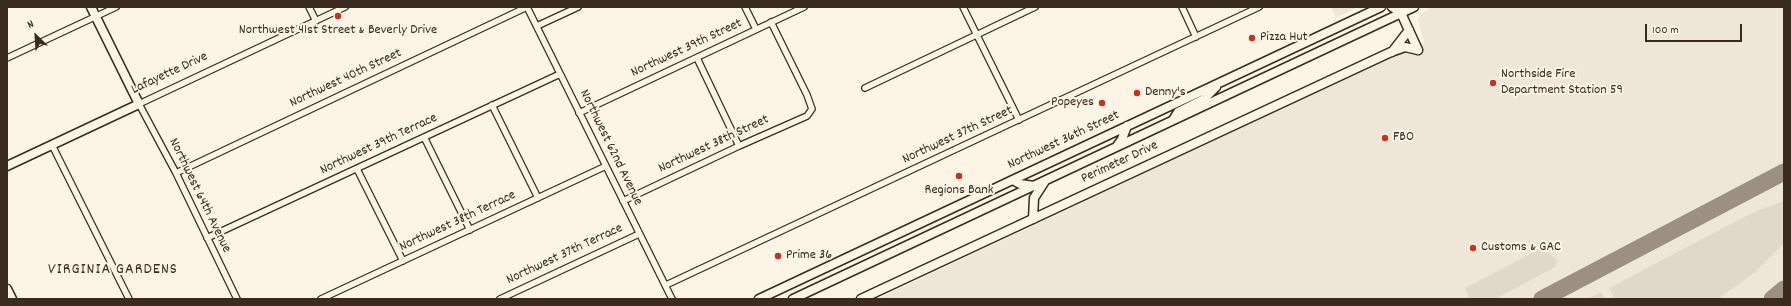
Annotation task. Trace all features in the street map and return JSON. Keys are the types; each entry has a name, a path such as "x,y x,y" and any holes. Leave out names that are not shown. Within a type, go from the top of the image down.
{"main road":[{"path":"91,7 138,104"},
{"name":"Northwest 36th Street","path":"759,299 1381,7"},
{"path":"1392,7 1400,10 1409,30"},
{"name":"Northwest 36th Street","path":"793,299 1235,91 1400,10 1414,7"},
{"name":"Perimeter Drive","path":"861,299 1391,52 1405,48 1418,50 1409,30 1391,52"},
{"path":"1173,120 1178,112 1204,100 1219,83 1225,90 1235,91"},
{"name":"Lafayette Drive","path":"7,166 138,104"},
{"path":"1116,147 1122,139 1127,126"},
{"path":"1004,200 1012,187 1013,180 1020,184 1034,186"},
{"path":"1033,219 1033,202 1045,181"},
{"path":"866,248 872,262"},
{"path":"7,289 12,299"}],"street":[{"path":"7,58 116,7"},
{"path":"309,7 316,21"},
{"name":"Lafayette Drive","path":"138,104 345,7"},
{"name":"Northwest 62nd Avenue","path":"527,7 672,299"},
{"name":"Northwest 40th Street","path":"176,173 527,7"},
{"path":"537,26 578,7"},
{"path":"745,7 756,29"},
{"name":"Northwest 39th Street","path":"580,112 804,7"},
{"path":"963,7 1019,120"},
{"path":"864,88 1035,7"},
{"path":"1182,7 1196,37"},
{"name":"Northwest 37th Street","path":"666,286 1259,7"},
{"name":"Northwest 38th Street","path":"623,201 739,146 807,116 812,108 771,22"},
{"path":"697,58 739,146"},
{"name":"Northwest 39th Terrace","path":"207,238 560,74"},
{"name":"Northwest 64th Avenue","path":"138,104 176,173 236,299"},
{"path":"492,105 538,198"},
{"path":"424,138 470,230"},
{"path":"52,145 129,299"},
{"name":"Northwest 38th Terrace","path":"321,299 606,166"},
{"path":"357,169 403,261"},
{"name":"Northwest 37th Terrace","path":"500,299 639,234"}],"shaded area":[{"path":"1331,7 1358,7 1336,18"},
{"path":"1432,7 1784,7 1784,299 877,299 1424,42 1418,20 1424,12"},
{"path":"1784,201 1784,243 1754,273 1719,298 1615,299 1609,288 1752,213"},
{"path":"1546,246 1557,262 1555,267 1495,299 1470,299 1465,288"},
{"path":"1601,292 1605,299 1588,299"}],"taxiway":[{"path":"1542,299 1784,172"},
{"path":"1772,299 1784,289"}],"place":[{"name":"Northwest 41st Street & Beverly Drive","path":"338,16"},
{"name":"Pizza Hut","path":"1252,38"},
{"name":"Northside Fire Department Station 59","path":"1493,83"},
{"name":"Denny's","path":"1137,93"},
{"name":"Popeyes","path":"1102,103"},
{"name":"FBO","path":"1385,138"},
{"name":"Regions Bank","path":"959,176"},
{"name":"Customs & GAC","path":"1473,248"},
{"name":"Prime 36","path":"778,256"}],"district":[{"name":"VIRGINIA GARDENS","path":"113,271"}]}
